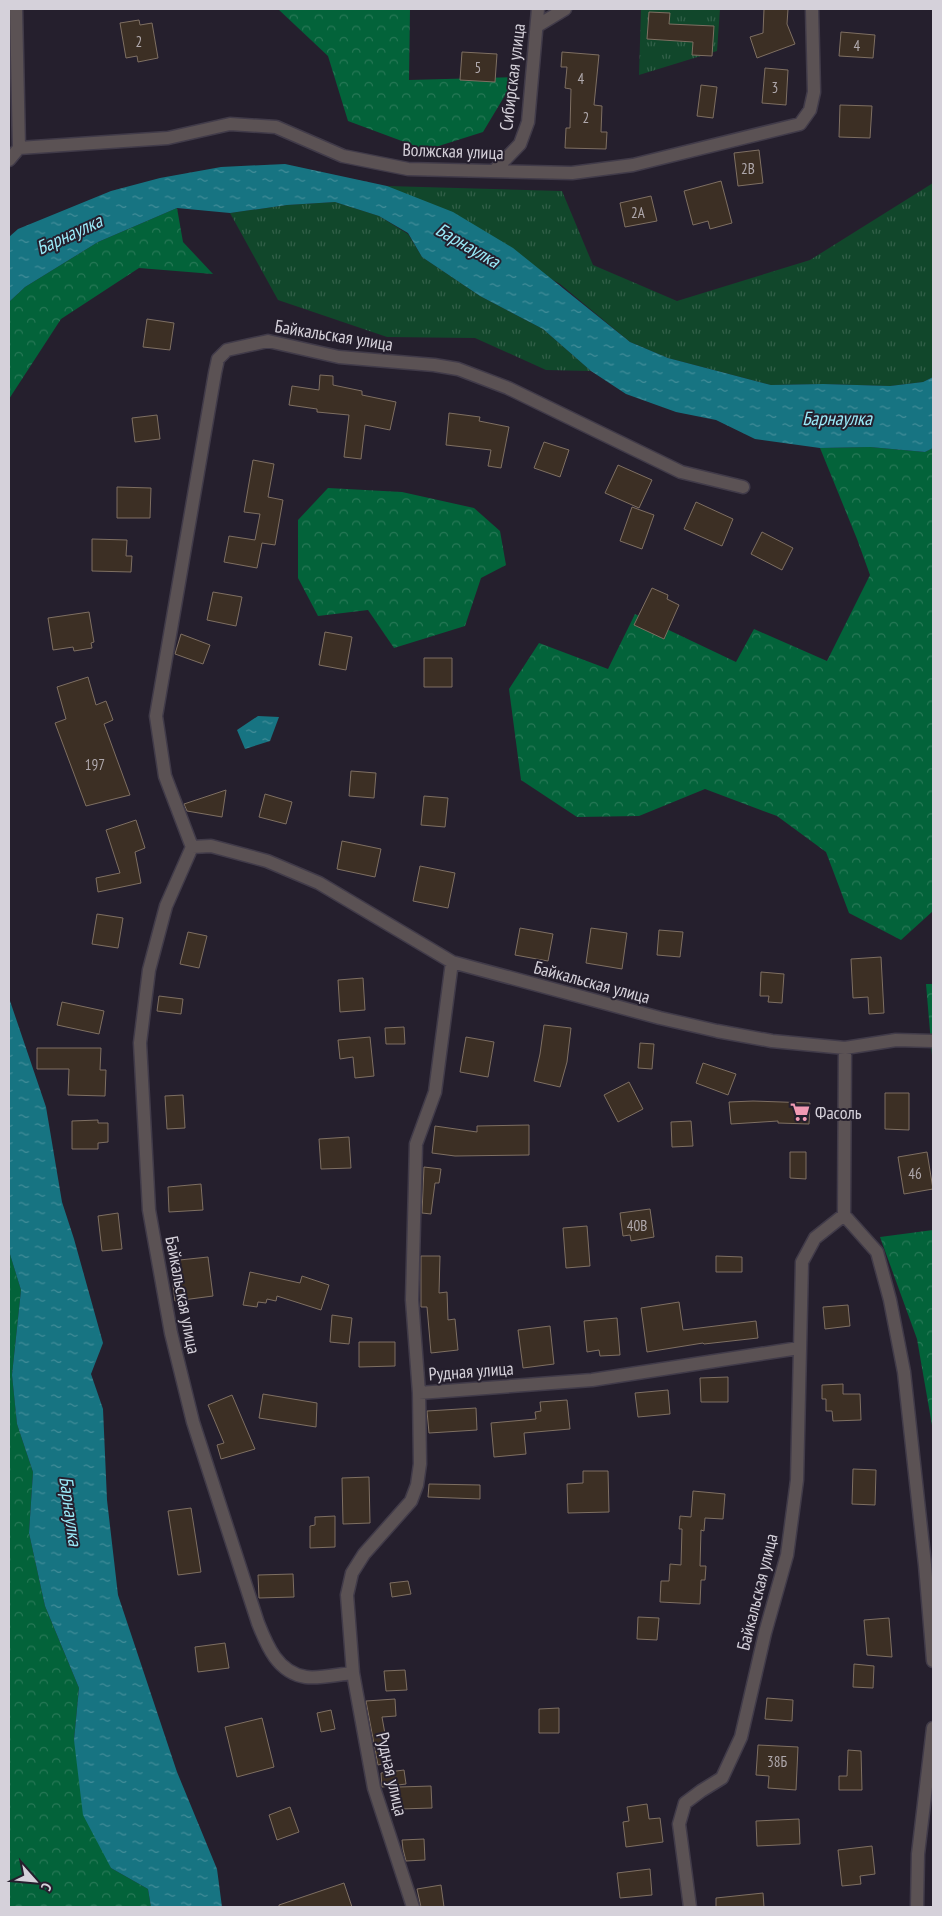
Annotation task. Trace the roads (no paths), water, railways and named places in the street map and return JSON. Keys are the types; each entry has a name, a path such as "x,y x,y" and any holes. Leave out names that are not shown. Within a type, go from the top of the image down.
{"street":[{"path":"9,160 19,148 16,9"},
{"name":"Сибирская улица","path":"495,170 520,144 528,122 538,9"},
{"path":"537,26 565,9"},
{"name":"Волжская улица","path":"19,148 168,138 230,124 276,127 343,156 408,169 572,173 633,165 800,124 810,110 814,92 812,9"},
{"name":"Байкальская улица","path":"353,1673 306,1677 292,1672 276,1659 267,1645 258,1623 193,1422 171,1332 149,1210 140,1043 149,970 166,906 192,847 165,776 156,716 218,359 227,350 268,341 339,357 434,365 458,369 508,388 681,472 743,487"},
{"name":"Байкальская улица","path":"192,847 212,846 267,861 319,883 452,962 660,1018 717,1031 772,1040 845,1048 896,1040 933,1041"},
{"path":"419,1392 412,1300 416,1144 435,1092 452,962"},
{"path":"845,1048 844,1214 876,1252 890,1300 904,1372 925,1565 933,1661"},
{"name":"Байкальская улица","path":"690,1907 679,1824 686,1802 722,1778 741,1737 765,1633 787,1555 796,1480 802,1262 815,1238 844,1214"},
{"name":"Рудная улица","path":"413,1907 374,1788 353,1673 347,1595 352,1573 364,1554 411,1501 417,1486 420,1464 419,1392 592,1380 799,1348"},
{"path":"917,1907 918,1854 933,1728"}],"water":[{"name":"Барнаулка","path":"285,164 387,186 453,212 513,248 630,342 668,358 771,385 890,386 923,382 933,377 933,448 925,452 870,447 820,448 755,439 716,420 676,412 626,394 591,371 543,329 480,296 422,257 408,233 379,216 335,202 287,205 230,213 177,208 98,242 25,287 9,302 9,237 18,229 111,191 160,178 221,167"},
{"path":"258,716 279,717 270,741 245,749 237,730"},
{"name":"Барнаулка","path":"9,998 46,1107 62,1202 103,1343 91,1374 103,1409 107,1500 118,1595 177,1772 217,1869 222,1907 151,1907 148,1889 111,1868 83,1815 74,1740 79,1688 45,1606 29,1533 33,1472 17,1424 12,1375 21,1290 9,1251"}],"place":[{"name":"Фасоль","path":"800,1112"}]}
